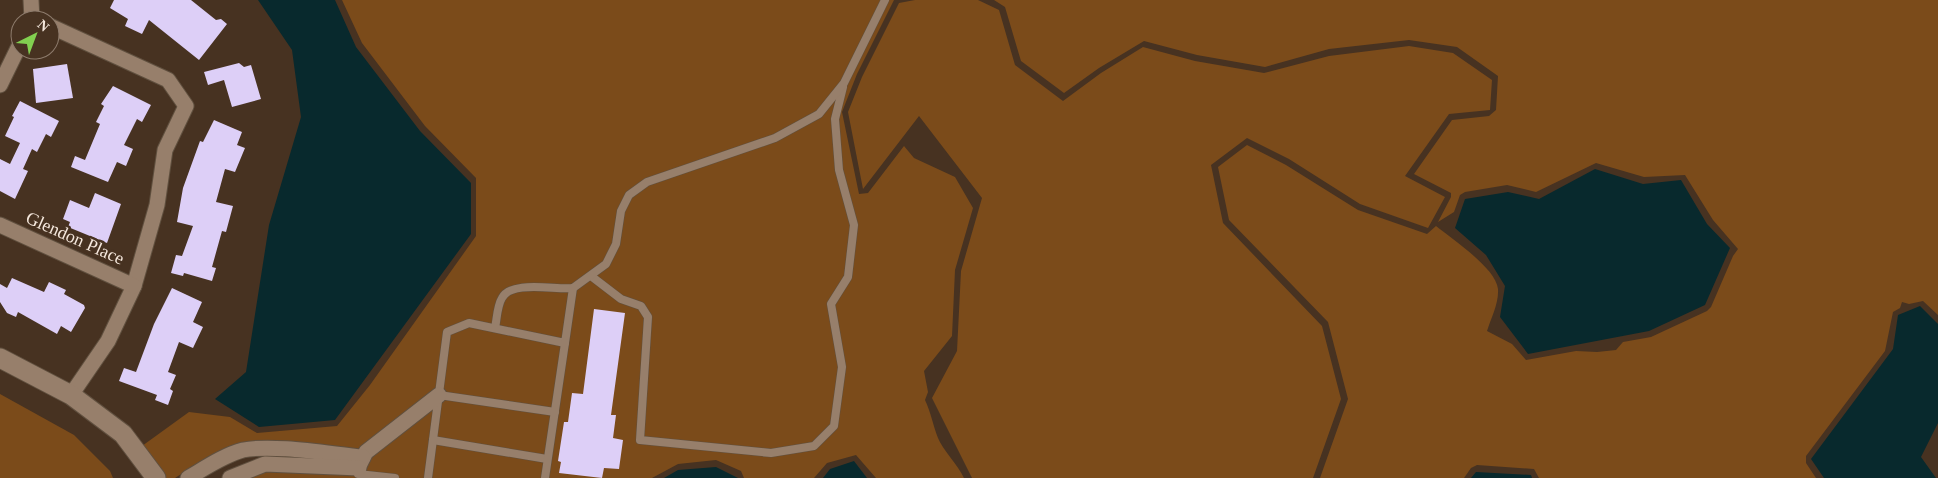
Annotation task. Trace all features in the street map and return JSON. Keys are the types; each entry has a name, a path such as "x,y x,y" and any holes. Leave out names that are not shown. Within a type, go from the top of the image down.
{"street":[{"path":"60,31 168,80 186,106 165,150 157,205 134,286 108,341 71,395"},
{"path":"0,85 12,60"},
{"name":"Glendon Place","path":"0,225 134,286"},
{"path":"0,358 71,395 123,434 156,478"},
{"path":"230,478 265,464 359,469 439,395"},
{"path":"188,478 210,472 243,450 260,448 359,469"}],"lane":[{"path":"495,328 502,297 509,291 519,287 562,290 573,288 606,264 616,244 621,211 629,195 647,182 775,138 819,114 844,83 885,0"},
{"path":"591,276 621,299 641,306 648,317 640,440 771,454 814,446 834,426 842,367 831,304 848,277 854,225 839,170 835,120 844,83"},
{"path":"544,478 573,288"},
{"path":"428,478 447,332 469,323 566,343"},
{"path":"439,395 555,412"},
{"path":"434,440 548,459"},
{"path":"359,469 395,478"}],"shaded area":[{"path":"342,0 894,0 857,74 842,112 859,194 868,193 904,146 914,158 955,177 973,208 955,270 952,336 924,371 928,392 925,400 938,438 964,478 876,478 856,455 827,463 814,478 744,478 741,471 716,460 678,464 652,478 246,478 266,471 278,470 356,475 366,469 372,457 449,396 441,384 360,449 261,441 209,456 175,478 166,478 142,446 189,412 230,417 257,433 337,426 370,385 476,236 476,178 425,126 362,43"},
{"path":"915,0 978,0 999,10 1015,65 1063,101 1101,73 1143,47 1195,61 1264,73 1329,56 1409,46 1453,53 1492,80 1490,110 1449,114 1405,176 1445,197 1428,228 1360,204 1289,159 1247,138 1211,165 1223,223 1322,326 1341,399 1313,478 972,478 932,398 957,351 961,271 982,198 919,116 863,189 848,112 862,77 899,3"},
{"path":"994,0 1938,0 1938,315 1923,301 1909,304 1902,302 1900,308 1893,312 1885,351 1806,456 1806,463 1816,478 1539,478 1534,469 1477,465 1471,468 1464,478 1320,478 1348,399 1328,322 1229,220 1218,167 1247,145 1286,165 1358,210 1427,234 1436,226 1452,238 1482,263 1495,281 1498,289 1497,300 1487,331 1512,344 1526,360 1576,351 1597,352 1616,350 1623,342 1651,337 1707,311 1711,307 1733,256 1738,249 1713,220 1685,175 1644,177 1596,163 1536,192 1507,185 1465,192 1460,195 1454,212 1438,222 1451,197 1451,193 1414,174 1452,120 1489,116 1496,110 1498,76 1457,47 1409,40 1329,49 1265,67 1197,55 1144,41 1099,68 1064,93 1021,61 1005,7"},
{"path":"0,394 74,435 110,471 113,478 0,478"}],"water":[{"path":"258,0 335,0 356,47 420,131 471,183 471,234 335,420 259,427 215,399 246,372 269,225 301,117 292,50"},
{"path":"1595,169 1643,184 1681,180 1707,224 1730,248 1705,305 1649,331 1528,354 1500,317 1505,286 1486,255 1455,228 1465,199 1508,192 1539,199"},
{"path":"1920,306 1938,324 1938,423 1921,457 1936,478 1824,478 1811,459 1893,349 1898,315"},
{"path":"854,461 867,478 823,478 830,469"},
{"path":"716,467 738,478 664,478 678,470"},
{"path":"1476,472 1531,475 1532,478 1471,478"}],"building":[{"path":"114,0 191,0 216,20 221,19 227,24 199,60 149,20 142,34 125,26 128,19 110,8"},
{"path":"239,63 244,67 251,65 261,99 232,107 224,80 208,85 204,72"},
{"path":"67,64 73,98 36,103 33,69"},
{"path":"113,86 151,105 142,122 137,119 124,145 133,149 126,166 117,162 108,182 71,167 75,156 85,160 100,124 96,122 104,106 101,104"},
{"path":"20,101 59,121 51,137 46,134 37,152 32,149 23,169 28,171 15,199 0,191 0,159 10,164 20,143 5,136"},
{"path":"214,120 242,132 237,145 245,148 235,172 225,169 216,202 233,206 226,232 222,231 212,267 216,268 212,281 184,273 183,276 171,273 176,255 182,256 193,226 177,222 183,188 200,141 203,142"},
{"path":"95,193 121,204 107,243 68,227 70,222 63,219 70,200 89,208"},
{"path":"12,278 44,292 49,282 66,290 64,294 84,305 85,308 71,332 61,326 57,334 18,312 16,317 7,313 0,302 0,284 7,288"},
{"path":"172,288 202,302 193,322 203,327 193,348 179,342 168,372 176,375 170,389 173,391 168,405 155,400 157,395 119,381 124,368 136,372 154,324"},
{"path":"594,309 625,313 611,415 616,415 613,438 623,440 619,469 604,468 602,478 559,473 561,462 558,461 564,422 568,422 572,393 583,394"}]}
